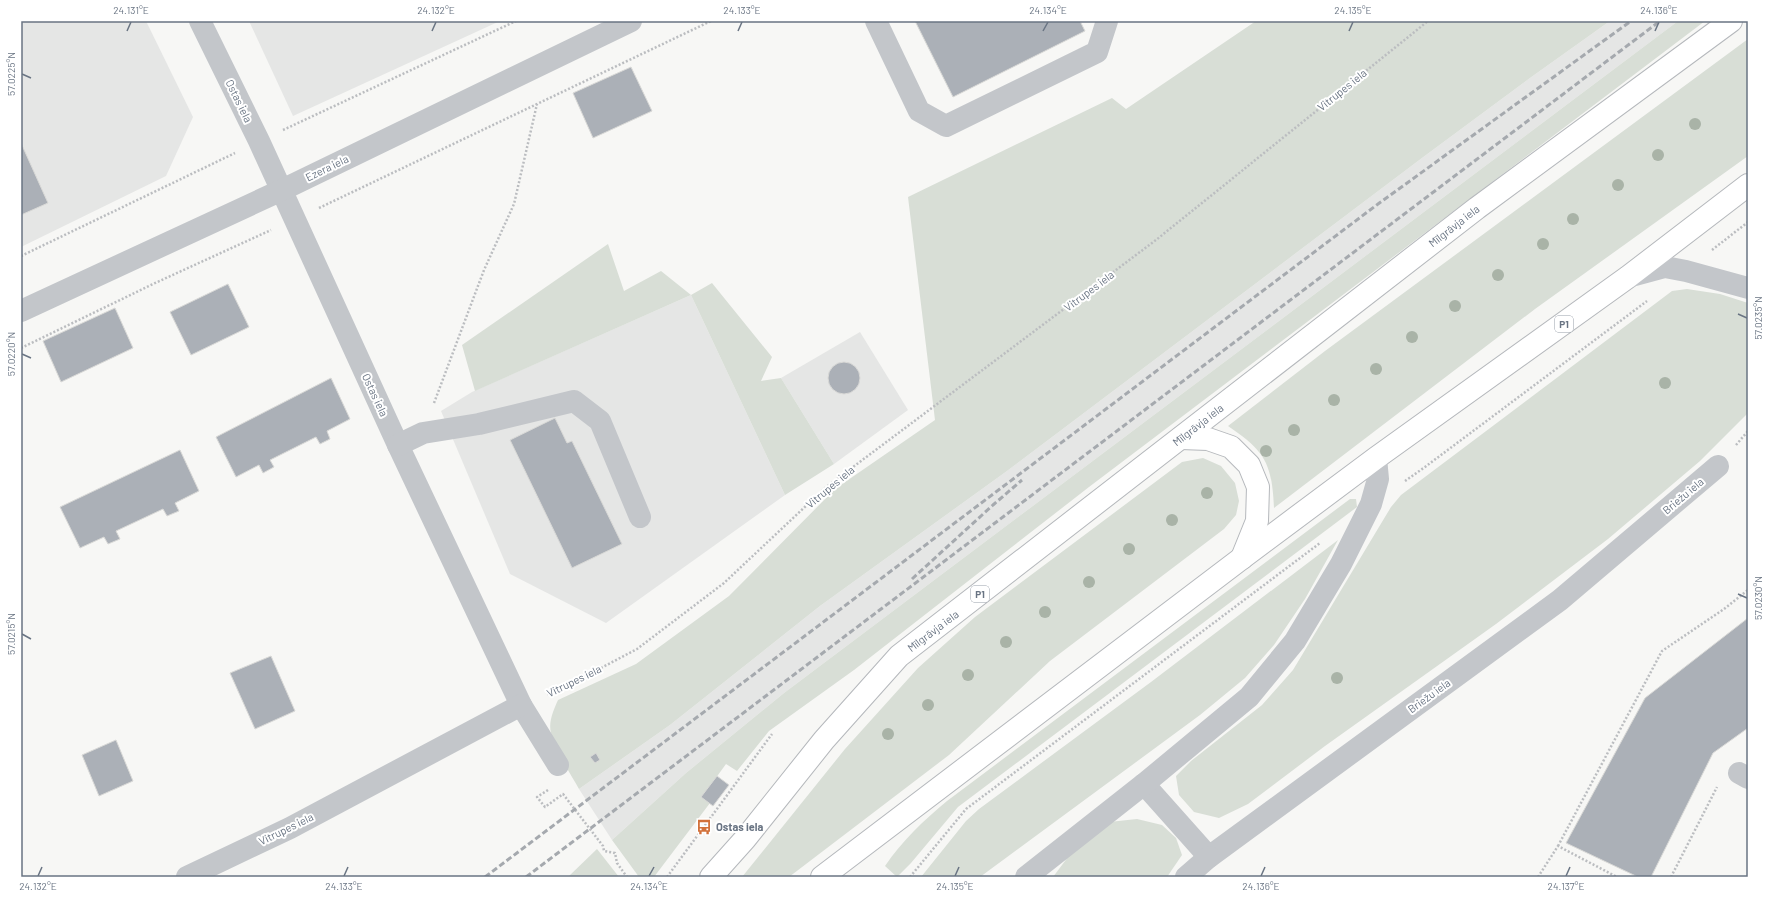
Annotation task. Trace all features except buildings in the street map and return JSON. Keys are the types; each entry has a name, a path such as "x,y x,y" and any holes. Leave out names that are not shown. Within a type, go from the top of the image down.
{"main road":[{"name":"Mīlgrāvja iela","path":"711,877 745,839 824,740 899,656 1477,208 1731,21"},
{"name":"P1","path":"822,877 1242,558 1376,458 1628,277 1748,185"},
{"path":"1181,438 1208,439 1231,447 1249,465 1258,487 1257,522 1242,558"}],"street":[{"name":"Ostas iela","path":"200,21 282,190 294,220 398,445 521,705 558,765"},
{"name":"Ezera iela","path":"21,311 282,190 631,21"},
{"path":"876,21 919,111 946,126 1097,52 1106,21"},
{"path":"1628,277 1665,268 1686,271 1748,288"},
{"path":"398,445 423,433 479,424 574,402 600,421 640,517"},
{"path":"1026,877 1144,784 1249,697 1295,641 1341,564 1371,504 1378,479 1376,458"},
{"name":"Briežu iela","path":"1186,877 1209,858 1560,600 1718,466"},
{"name":"Vitrupes iela","path":"187,877 290,828 521,705"},
{"path":"1144,784 1209,858"}],"path":[{"path":"21,348 152,284 294,220 710,21"},
{"name":"Vitrupes iela","path":"521,705 565,687 637,650 724,583 825,488 1156,240 1428,21"},
{"path":"423,433 484,270 514,204 538,104"},
{"path":"1708,254 1748,222"},
{"path":"1405,481 1650,299"},
{"path":"910,877 966,809 1324,540"},
{"path":"1538,877 1558,846 1662,651 1724,610 1748,590"},
{"path":"667,877 772,734"},
{"path":"1671,877 1736,777"},
{"path":"549,789 537,798 545,807 563,794 603,846 604,851 615,853 617,863 627,877"},
{"path":"1558,846 1617,877"}],"shaded area":[{"path":"21,21 146,21 193,117 166,176 21,247"},
{"path":"249,21 500,21 293,116"},
{"path":"1256,21 1610,21 1422,158 1007,471 820,606 670,725 579,789 559,754 550,729 553,711 558,700 636,664 729,596 835,489 935,420 908,197 1112,98 1126,109"},
{"path":"1610,21 1678,21 784,693 686,773 612,840 579,789 670,725 820,606 1007,471 1422,158"},
{"path":"1678,21 1705,21 1089,487 854,670 769,731 737,771 726,764 702,797 710,803 654,877 639,877 612,840 686,773 784,693"},
{"path":"1748,39 1748,156 1535,309 1274,508 1271,480 1264,460 1251,443 1228,426 1325,351"},
{"path":"608,244 624,291 661,271 691,295 475,391 462,345"},
{"path":"712,283 772,357 761,381 781,378 834,464 785,495 691,295"},
{"path":"1687,289 1720,294 1748,303 1748,413 1700,461 1608,539 1496,624 1325,746 1248,804 1219,818 1194,812 1179,795 1176,776 1191,761 1262,705 1293,670 1391,507 1401,495 1672,291"},
{"path":"691,295 785,495 606,623 510,574 441,411 472,392"},
{"path":"860,332 908,410 834,464 781,378"},
{"path":"1203,458 1221,466 1235,483 1239,501 1236,515 1224,529 1050,661 949,755 789,877 742,877 845,749 918,668 975,617 1182,462"},
{"path":"1350,499 1356,499 1357,507 958,807 911,863 897,877 885,866 914,831 947,801"},
{"path":"1338,540 1305,599 1274,645 1245,678 1200,715 980,877 921,877 966,821 979,809 1151,682"},
{"path":"1137,819 1162,825 1176,838 1182,855 1167,877 1053,877 1077,845 1109,822"},
{"path":"597,849 619,877 568,877"}],"railway":[{"path":"485,877 1378,204 1631,21"},
{"path":"526,877 1660,21"},
{"path":"912,579 1022,480"}],"place":[{"name":"Ostas iela","path":"704,827"}]}
